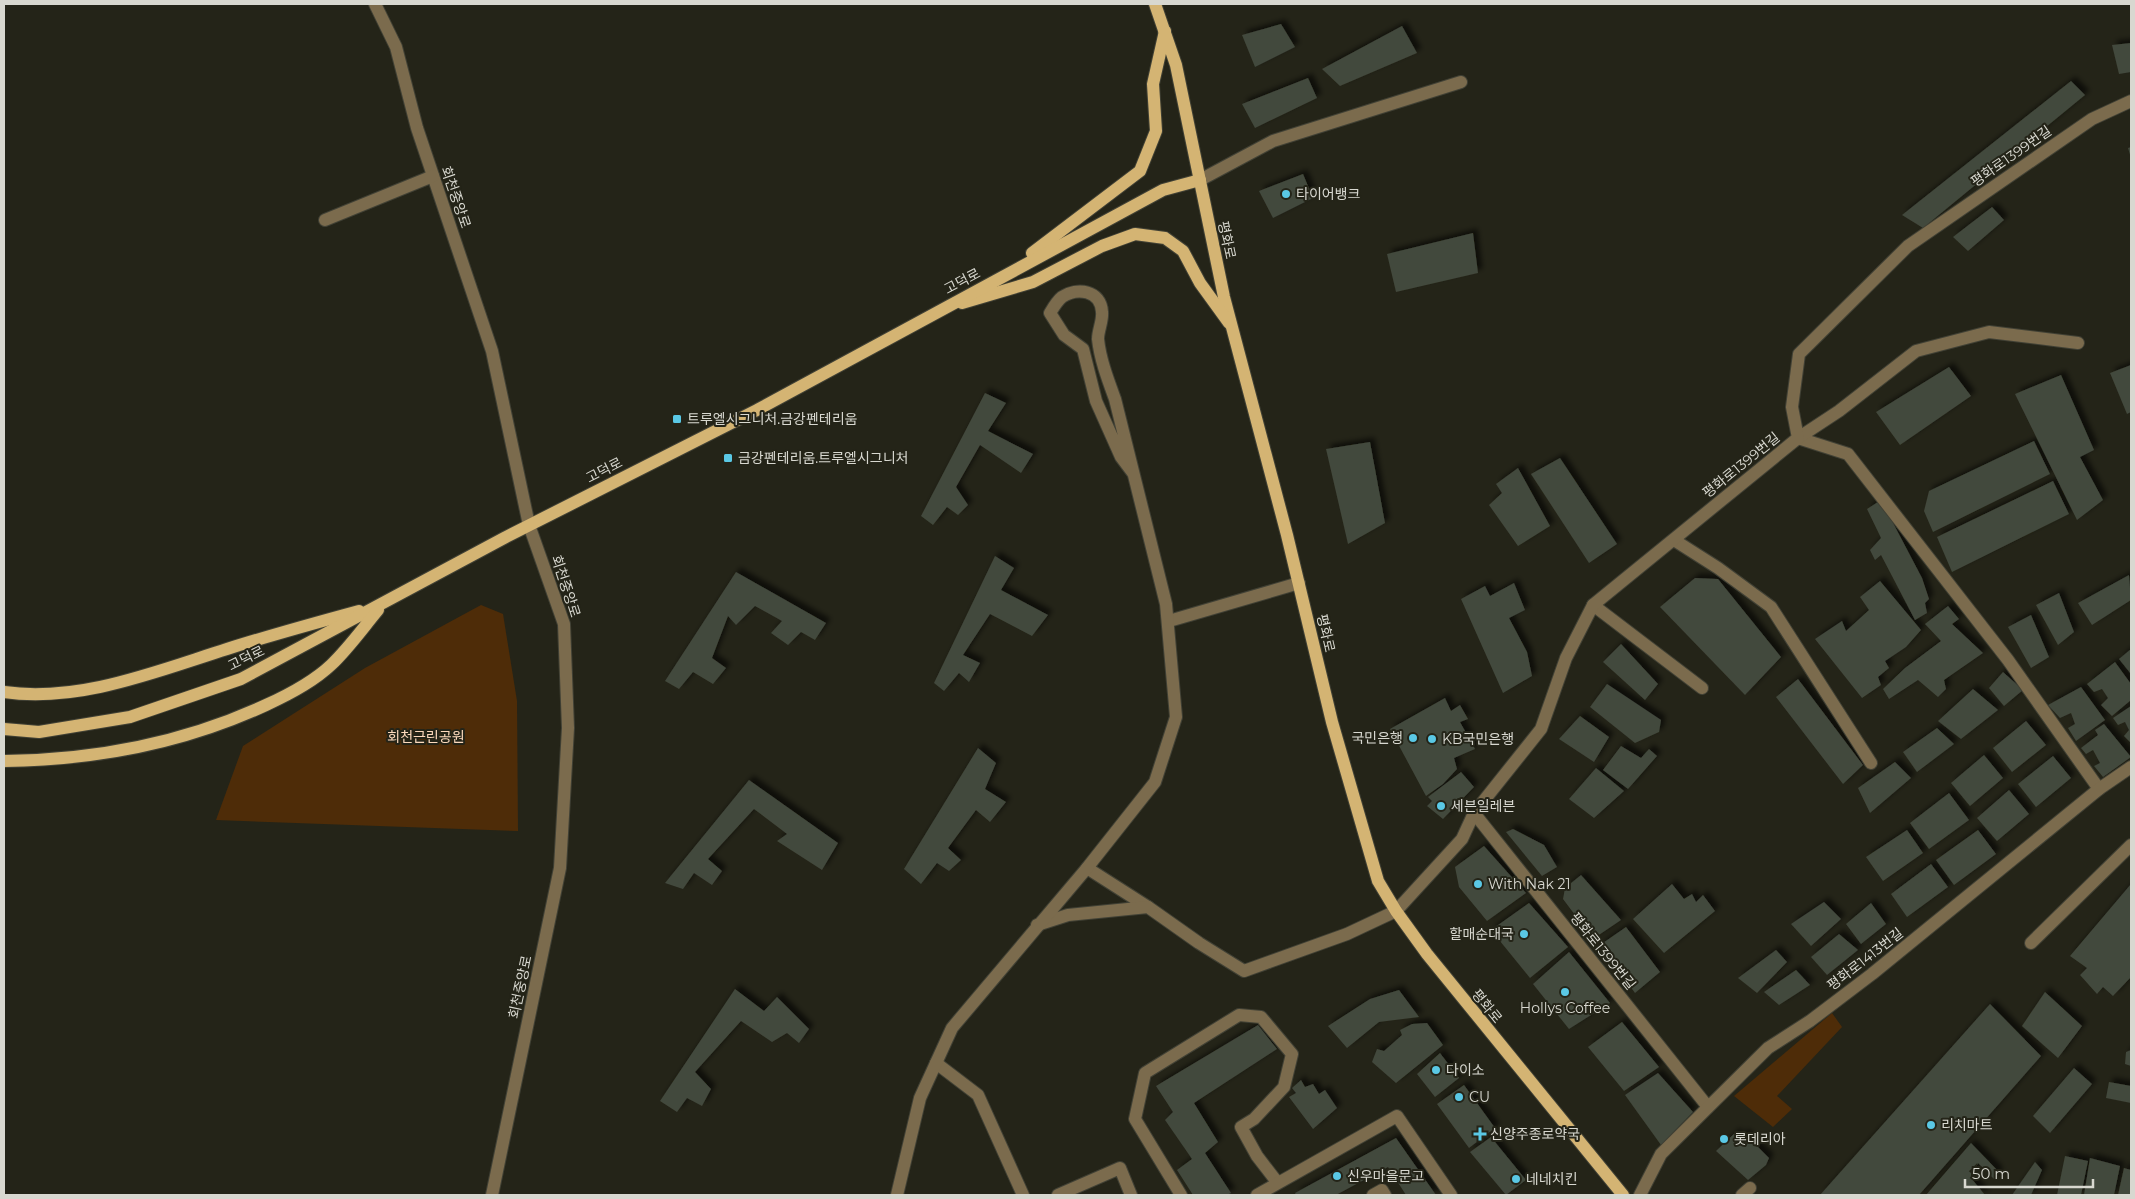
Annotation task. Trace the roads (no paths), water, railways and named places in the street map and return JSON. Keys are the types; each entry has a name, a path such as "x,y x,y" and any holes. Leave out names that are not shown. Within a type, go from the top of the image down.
{"main road":[{"name":"평화로","path":"1155,4 1176,65 1224,297 1299,583 1332,722 1378,881 1396,910 1464,1000 1623,1195"},
{"path":"996,279 1140,171 1156,131 1153,84 1165,31"},
{"name":"고덕로","path":"4,730 39,732 130,717 241,679 383,605 529,525 757,410 938,310 1170,187 1200,180"},
{"path":"938,310 1033,282 1102,246 1136,234 1165,238 1183,251 1200,283 1234,330"},
{"path":"4,692 18,694 75,691 144,675 273,634 383,605"},
{"path":"4,761 108,753 187,737 250,713 290,694 331,666 383,605"}],"street":[{"name":"회천중앙로","path":"375,4 396,47 417,128 492,350 529,525 564,624 568,728 560,868 492,1195"},
{"path":"1200,180 1273,141 1461,82"},
{"name":"평화로1399번길","path":"1396,910 1462,839 1474,813 1541,729 1566,658 1593,605 1798,438 1792,407 1799,354 1908,246 2092,119 2131,101"},
{"path":"325,220 433,176"},
{"path":"897,1195 920,1098 952,1028 1087,868 1155,782 1176,717 1169,621 1133,473 1098,338 1102,312 1098,298 1090,293 1076,292 1061,298 1050,313 1064,335 1083,349 1096,401 1121,457 1133,473"},
{"path":"1798,438 1839,411 1916,351 1989,332 2078,343"},
{"path":"1798,438 1848,454 2008,660 2099,789"},
{"path":"1674,540 1771,607 1872,763"},
{"path":"1169,621 1299,583"},
{"path":"1593,605 1702,688"},
{"name":"평화로1413번길","path":"1640,1195 1661,1154 1768,1048 1810,1021 1872,974 2099,789 2131,767"},
{"name":"평화로1399번길","path":"1474,813 1708,1107"},
{"path":"2031,942 2131,844"},
{"path":"1087,868 1244,971 1347,934 1396,910"},
{"path":"1038,925 1068,915 1148,907"},
{"path":"1181,1195 1134,1119 1145,1073 1239,1015 1261,1017 1292,1054 1284,1088 1254,1119 1241,1127 1257,1156 1277,1182"},
{"path":"936,1063 978,1095 1023,1195"},
{"path":"1257,1195 1397,1116 1451,1195"},
{"path":"1058,1195 1120,1168 1131,1195"},
{"path":"1373,1195 1382,1190 1385,1195"}],"place":[{"name":"타이어뱅크","path":"1286,194"},
{"name":"트루엘시그니처.금강펜테리움","path":"677,419"},
{"name":"금강펜테리움.트루엘시그니처","path":"728,458"},
{"name":"국민은행","path":"1413,738"},
{"name":"KB국민은행","path":"1432,739"},
{"name":"세븐일레븐","path":"1441,806"},
{"name":"With Nak 21","path":"1478,884"},
{"name":"할매순대국","path":"1524,934"},
{"name":"Hollys Coffee","path":"1565,992"},
{"name":"다이소","path":"1436,1070"},
{"name":"CU","path":"1459,1097"},
{"name":"리치마트","path":"1931,1125"},
{"name":"신양주종로약국","path":"1480,1134"},
{"name":"롯데리아","path":"1724,1139"},
{"name":"신우마을문고","path":"1337,1176"},
{"name":"네네치킨","path":"1516,1179"}],"park label":[{"name":"회천근린공원","path":"426,737"}]}
